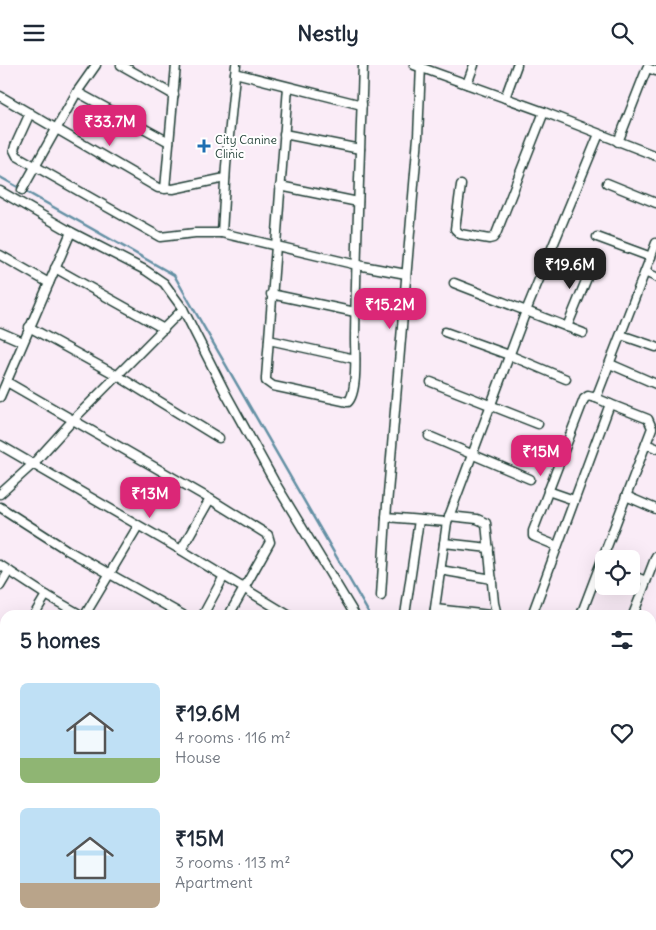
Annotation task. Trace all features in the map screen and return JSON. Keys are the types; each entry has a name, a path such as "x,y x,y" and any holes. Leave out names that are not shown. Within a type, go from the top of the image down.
{"street":[{"path":"22,190 77,92 96,65"},
{"path":"121,65 174,95"},
{"path":"165,189 176,65"},
{"path":"288,87 266,378 270,385 348,402 353,394 355,359 358,202 364,65"},
{"path":"467,84 474,65"},
{"path":"505,98 517,65"},
{"path":"381,596 418,137 419,66 656,156"},
{"path":"618,142 644,66 656,71"},
{"path":"222,233 235,69 288,87 362,105"},
{"path":"77,92 169,142"},
{"path":"0,96 151,185 165,189 225,178"},
{"path":"461,185 455,229 460,233 489,239 493,238 544,112"},
{"path":"30,113 14,150 17,156 160,237 195,233 222,233 357,265 406,274"},
{"path":"284,133 360,149"},
{"path":"434,610 448,519 526,311 599,134"},
{"path":"606,183 656,203"},
{"path":"280,186 358,202"},
{"path":"0,191 164,283 184,309 226,394 274,481 352,610"},
{"path":"0,397 71,232"},
{"path":"597,237 651,257"},
{"path":"596,398 656,243"},
{"path":"0,255 49,283"},
{"path":"567,327 594,261"},
{"path":"55,268 164,329"},
{"path":"645,272 656,277"},
{"path":"454,283 583,333"},
{"path":"271,294 355,312"},
{"path":"0,494 33,464 74,419 184,309"},
{"path":"29,327 118,376 219,438"},
{"path":"444,332 509,355 566,379"},
{"path":"0,333 23,342"},
{"path":"621,335 656,347"},
{"path":"269,340 355,359"},
{"path":"610,364 656,385"},
{"path":"7,382 74,419 265,532 270,539 232,610"},
{"path":"431,382 538,423"},
{"path":"557,546 533,536 560,459 584,399 588,396 648,419 652,428 607,550"},
{"path":"534,610 610,404"},
{"path":"429,436 530,479"},
{"path":"646,444 656,448"},
{"path":"0,445 280,610"},
{"path":"530,446 560,459"},
{"path":"548,491 574,500"},
{"path":"626,496 656,509"},
{"path":"181,550 210,499"},
{"path":"0,507 67,550 174,610"},
{"path":"386,517 419,520 477,519 486,523 496,610"},
{"path":"406,610 419,520"},
{"path":"87,610 138,526"},
{"path":"444,543 489,548"},
{"path":"635,610 656,556"},
{"path":"0,565 72,610"},
{"path":"440,570 492,579"},
{"path":"0,586 9,571"},
{"path":"206,610 224,576"},
{"path":"640,579 646,581"},
{"path":"582,610 595,580"},
{"path":"37,610 46,595"}],"waterway":[{"path":"0,177 174,275 367,610"}],"place":[{"name":"City Canine Clinic","path":"204,146"}]}
